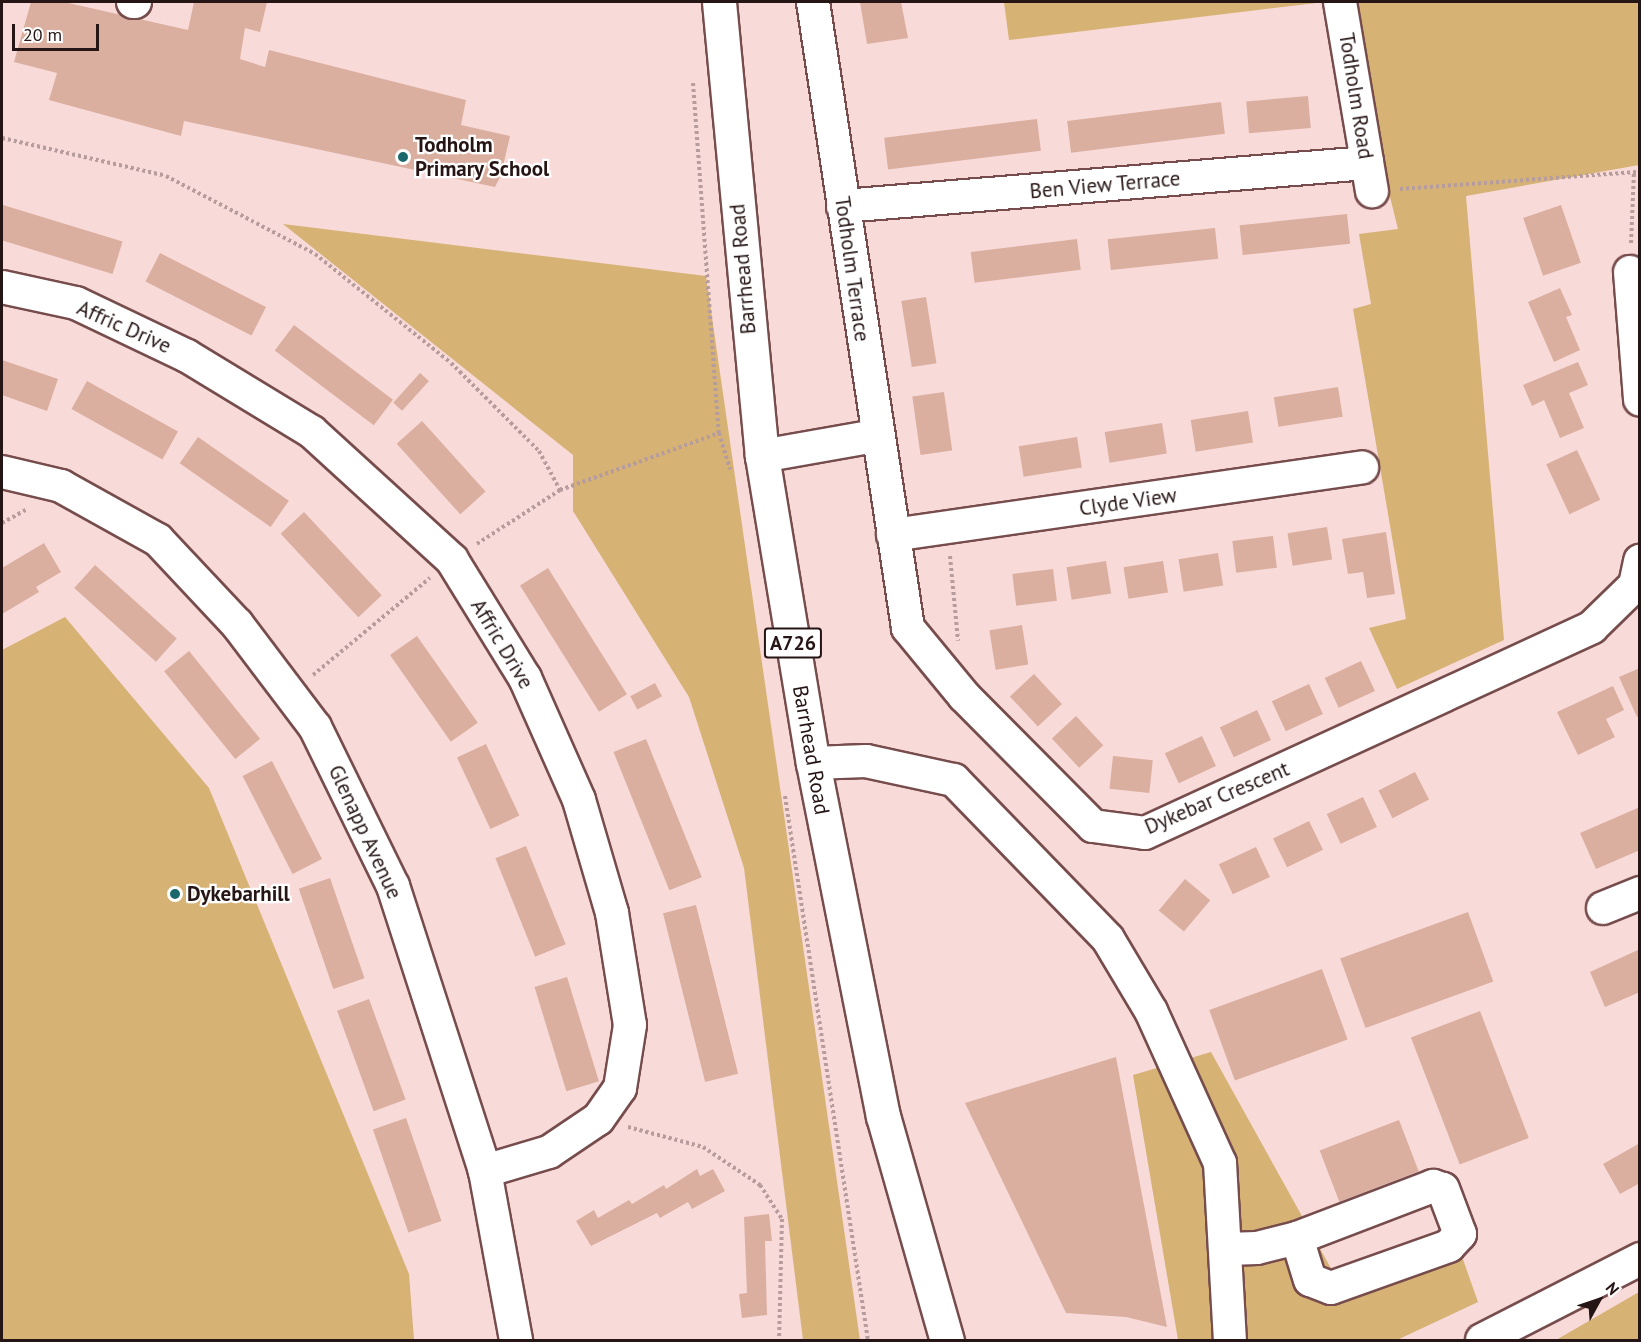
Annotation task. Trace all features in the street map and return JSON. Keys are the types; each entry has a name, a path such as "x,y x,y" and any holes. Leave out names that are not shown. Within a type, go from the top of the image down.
{"main road":[{"name":"Barrhead Road","path":"719,2 762,456 813,763 883,1116 932,1274 947,1341"},
{"name":"Barrhead Road","path":"932,1274 962,1341"}],"street":[{"name":"Todholm Terrace","path":"813,2 876,436 893,535"},
{"name":"Todholm Road","path":"1340,2 1370,177"},
{"name":"Ben View Terrace","path":"843,206 1370,177"},
{"path":"1630,272 1640,400"},
{"name":"Affric Drive","path":"2,287 76,303 187,356 312,432 452,560 525,678 579,800 612,913 630,1025 620,1088 598,1119 549,1152 485,1171"},
{"path":"762,456 876,436"},
{"name":"Clyde View","path":"893,535 1362,467"},
{"name":"Glenapp Avenue","path":"2,472 61,486 158,540 237,624 315,727 393,886 485,1171 516,1341"},
{"name":"Dykebar Crescent","path":"893,535 908,628 964,696 1093,826 1145,833 1592,627 1635,585 1640,561"},
{"path":"813,763 866,761 954,780 1108,939 1151,1011 1220,1163 1227,1249 1230,1341"},
{"path":"1603,908 1640,893"},
{"path":"1227,1249 1257,1248 1297,1238 1433,1186 1443,1189 1460,1234 1449,1246 1331,1287 1310,1280 1297,1238"},
{"path":"1482,1341 1640,1259"}],"path":[{"path":"693,80 719,433 733,477"},
{"path":"2,138 166,176 315,254 451,363 539,451 560,490"},
{"path":"1370,177 1637,172 1630,272"},
{"path":"290,694 452,560 560,490 719,433"},
{"path":"947,528 964,696"},
{"path":"783,785 868,1341"},
{"path":"598,1119 703,1147 760,1185 782,1219 779,1341"}],"shaded area":[{"path":"1004,2 1325,2 1009,40"},
{"path":"1355,2 1639,2 1639,165 1466,196 1504,640 1397,689 1369,628 1406,619 1353,309 1371,304 1359,234 1398,229 1386,181"},
{"path":"283,224 706,276 860,1340 803,1340 744,868 689,697 573,511 573,455"},
{"path":"65,617 209,788 409,1274 414,1340 2,1340 2,650"},
{"path":"1211,1052 1333,1272 1454,1234 1478,1302 1397,1340 1178,1340 1133,1075"},
{"path":"1639,1292 1639,1340 1556,1340"}],"building":[{"path":"31,2 64,2 188,30 194,2 267,2 260,32 245,28 240,59 265,67 269,50 466,100 461,125 510,136 501,175 495,187 184,121 181,136 49,100 57,73 14,62"},
{"path":"860,2 901,2 908,38 867,44"},
{"path":"1308,96 1311,128 1249,133 1246,101"},
{"path":"1221,102 1225,134 1071,153 1067,121"},
{"path":"1037,119 1041,151 888,170 884,138"},
{"path":"3,205 123,242 113,274 2,240"},
{"path":"1561,205 1581,263 1543,276 1523,218"},
{"path":"1347,214 1350,244 1243,255 1240,225"},
{"path":"1215,228 1218,259 1111,270 1108,239"},
{"path":"1077,239 1081,270 975,283 971,252"},
{"path":"160,253 266,307 252,336 145,282"},
{"path":"1560,288 1572,315 1566,317 1580,350 1554,362 1528,302"},
{"path":"926,297 936,363 912,367 901,301"},
{"path":"294,325 393,400 374,425 275,351"},
{"path":"2,360 58,379 47,411 2,395"},
{"path":"1578,362 1588,385 1569,393 1584,428 1560,438 1544,400 1532,406 1523,385"},
{"path":"420,373 429,381 402,411 393,403"},
{"path":"87,381 178,431 162,459 71,409"},
{"path":"1338,387 1343,417 1278,427 1274,397"},
{"path":"944,392 952,450 921,455 912,396"},
{"path":"1248,411 1253,443 1196,452 1191,420"},
{"path":"422,421 486,492 460,514 397,444"},
{"path":"1162,423 1167,454 1110,463 1105,432"},
{"path":"198,437 289,501 271,527 180,463"},
{"path":"1077,437 1082,468 1024,477 1019,446"},
{"path":"1577,450 1600,500 1569,514 1546,464"},
{"path":"304,512 382,595 358,617 281,534"},
{"path":"1327,527 1332,560 1293,566 1287,533"},
{"path":"1386,532 1395,594 1367,598 1363,572 1348,574 1342,539"},
{"path":"1273,536 1277,568 1236,573 1232,541"},
{"path":"44,543 61,572 36,587 39,592 2,614 2,568"},
{"path":"1218,553 1223,586 1184,592 1178,559"},
{"path":"1106,561 1111,594 1072,600 1066,567"},
{"path":"1163,561 1168,593 1128,599 1123,567"},
{"path":"95,565 177,639 156,662 74,588"},
{"path":"548,568 627,694 599,712 520,585"},
{"path":"1053,569 1057,601 1016,606 1012,574"},
{"path":"1022,625 1028,665 996,670 989,630"},
{"path":"417,636 478,723 451,742 390,655"},
{"path":"189,651 260,739 235,759 164,671"},
{"path":"1361,661 1375,691 1339,708 1325,678"},
{"path":"1640,668 1640,716 1637,717 1619,677"},
{"path":"1034,674 1062,704 1038,726 1010,697"},
{"path":"655,683 662,696 637,709 630,696"},
{"path":"1309,684 1323,714 1286,731 1272,701"},
{"path":"1613,686 1624,710 1606,719 1615,737 1578,755 1557,712"},
{"path":"1257,710 1271,740 1234,757 1220,727"},
{"path":"1076,716 1103,745 1079,768 1052,739"},
{"path":"1202,736 1216,766 1179,783 1165,753"},
{"path":"646,739 702,877 669,890 614,752"},
{"path":"486,744 519,816 490,829 457,758"},
{"path":"1113,756 1153,760 1149,793 1110,789"},
{"path":"272,761 322,859 293,874 243,776"},
{"path":"1415,772 1429,800 1393,818 1378,791"},
{"path":"1363,797 1377,827 1341,844 1327,814"},
{"path":"1640,807 1640,850 1596,869 1580,833"},
{"path":"1309,821 1323,850 1287,867 1273,839"},
{"path":"526,846 566,944 535,957 495,858"},
{"path":"1256,847 1270,877 1233,894 1219,864"},
{"path":"330,878 365,978 333,989 299,889"},
{"path":"1185,879 1210,900 1184,932 1159,910"},
{"path":"696,905 738,1074 705,1082 663,913"},
{"path":"1468,912 1493,982 1366,1028 1340,959"},
{"path":"1640,949 1640,992 1605,1007 1590,972"},
{"path":"1322,969 1348,1039 1235,1081 1209,1010"},
{"path":"567,977 599,1081 566,1091 534,987"},
{"path":"369,999 406,1100 374,1111 337,1011"},
{"path":"1480,1011 1529,1138 1460,1164 1411,1038"},
{"path":"1116,1057 1167,1327 1126,1317 1066,1313 965,1103"},
{"path":"406,1118 441,1221 408,1232 373,1129"},
{"path":"1399,1120 1419,1171 1339,1202 1320,1150"},
{"path":"1640,1143 1640,1183 1620,1194 1603,1164"},
{"path":"697,1169 700,1176 713,1169 725,1191 692,1209 688,1202 660,1218 657,1213 591,1246 576,1221 594,1210 598,1218 629,1200 632,1204 664,1185 666,1189"},
{"path":"769,1214 772,1241 765,1241 767,1315 742,1318 739,1294 747,1293 744,1217"}],"place":[{"name":"Todholm Primary School","path":"403,157"},
{"name":"Dykebarhill","path":"175,894"}]}
